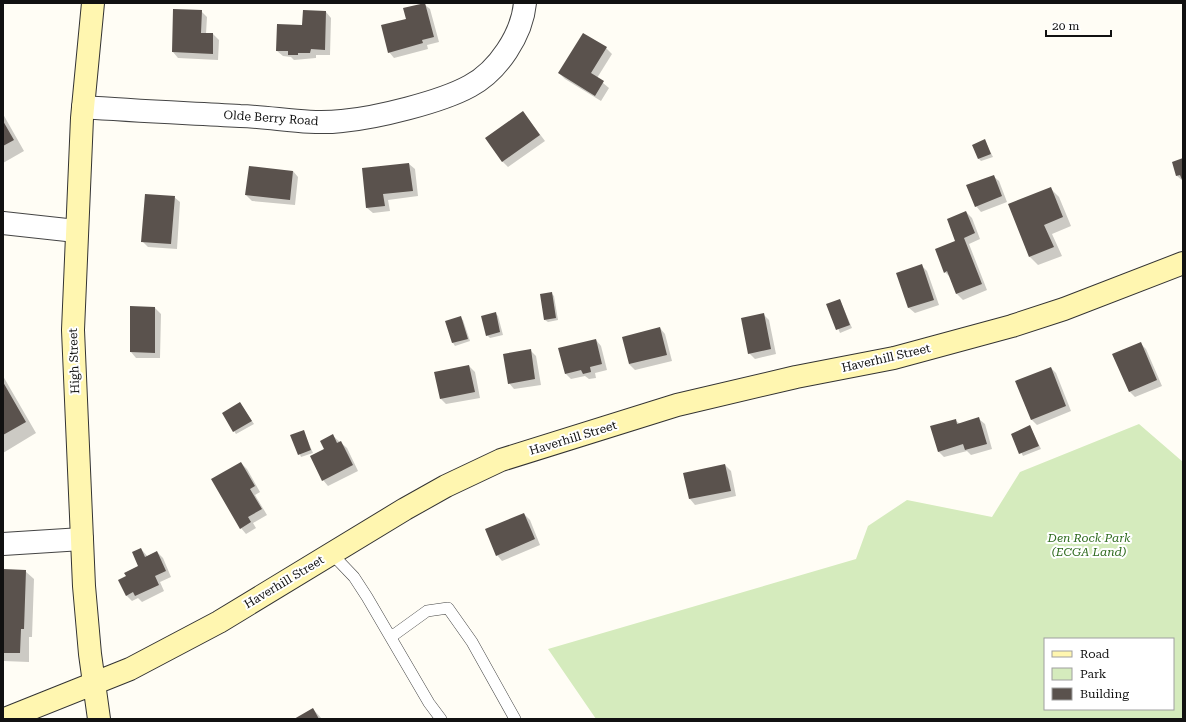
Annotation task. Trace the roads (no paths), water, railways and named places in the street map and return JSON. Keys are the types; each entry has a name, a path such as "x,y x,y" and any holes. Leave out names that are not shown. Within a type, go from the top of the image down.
{"main road":[{"name":"High Street","path":"93,3 83,107 76,231 73,330 82,538 90,654 99,719"},
{"name":"Haverhill Street","path":"5,719 130,669 219,622 405,509 446,486 501,460 677,405 796,377 894,358 1012,326 1064,309 1183,263"}],"street":[{"name":"Olde Berry Road","path":"83,107 150,112 242,116 295,122 343,121 390,112 433,101 470,86 491,70 513,42 525,3"},
{"path":"3,223 76,231"},
{"path":"3,544 82,538"}],"lane":[{"path":"332,554 354,577 429,703 441,719"},
{"path":"391,637 427,610 448,608 472,642 515,719"}],"park label":[{"name":"Den Rock Park (ECGA Land)","path":"1089,545"}]}
